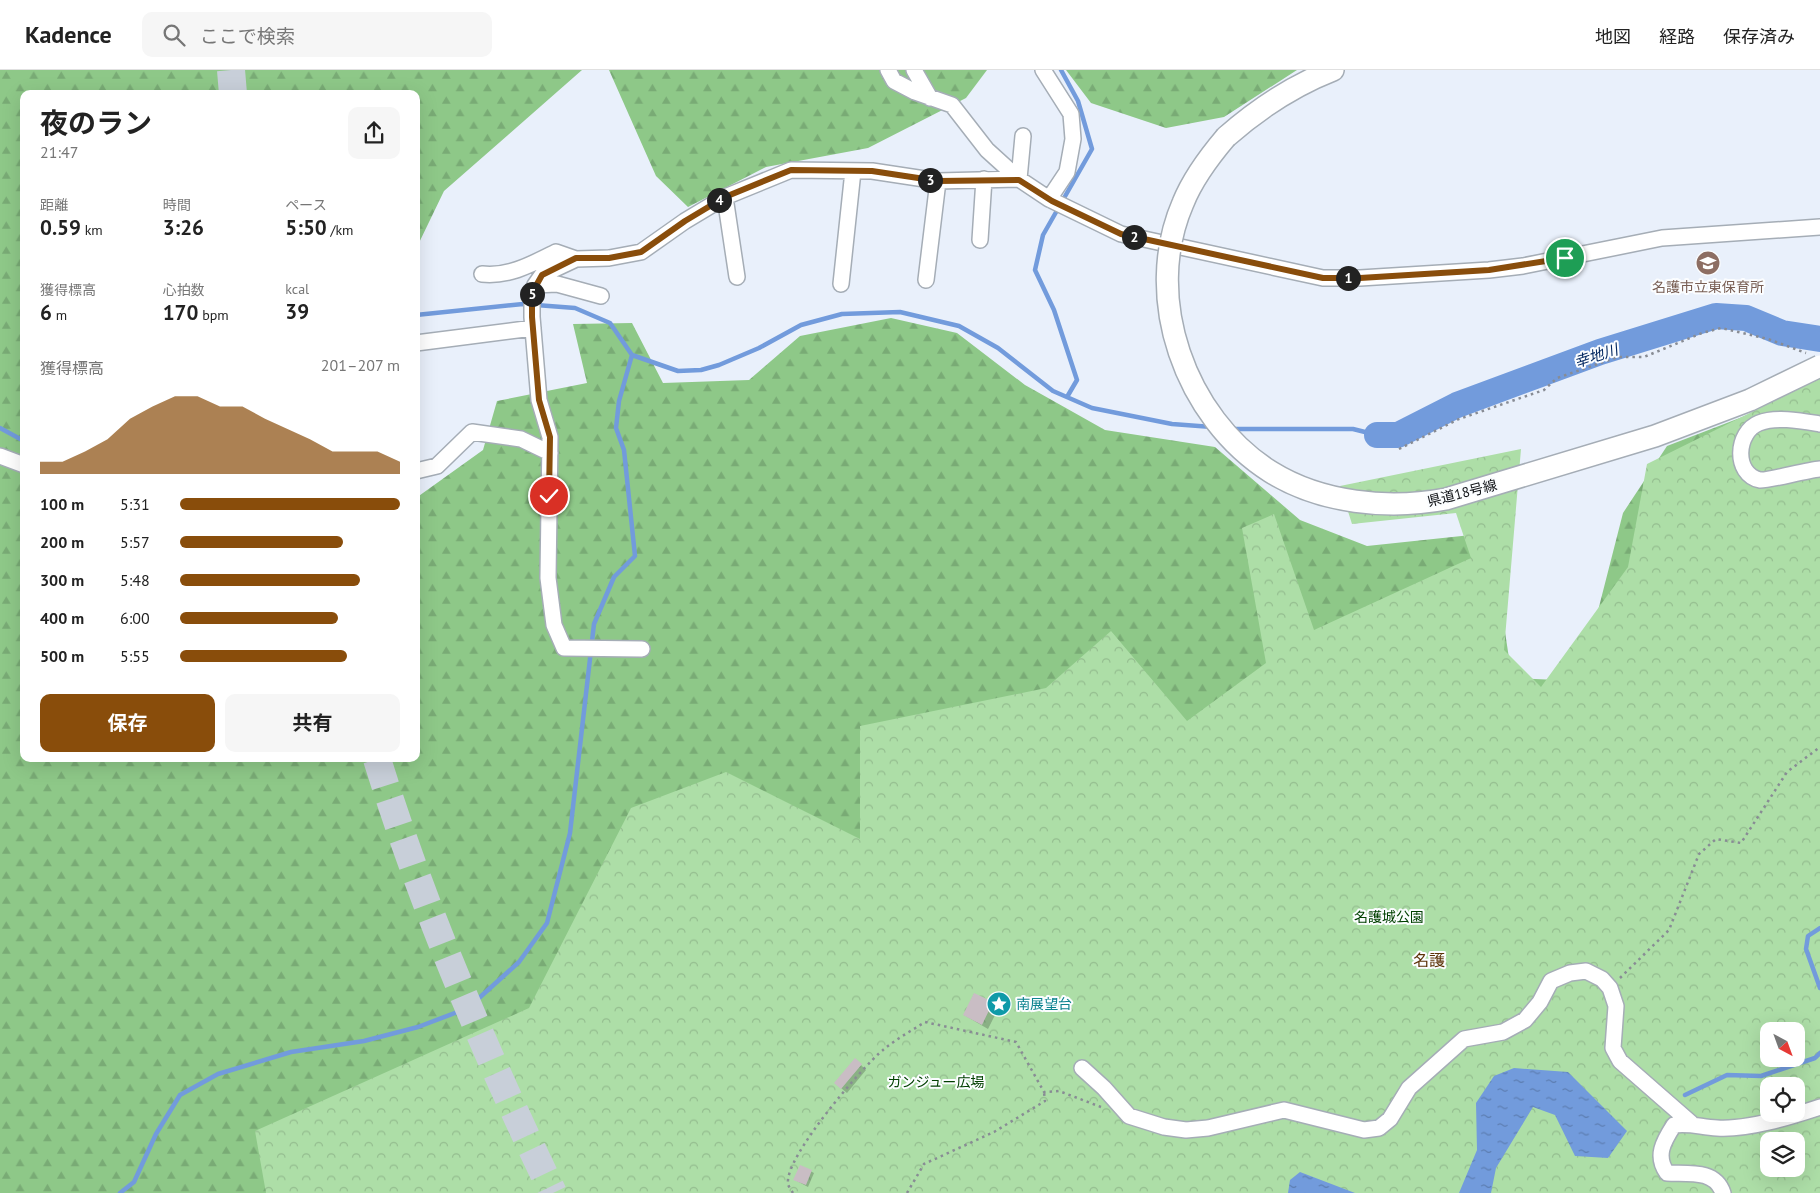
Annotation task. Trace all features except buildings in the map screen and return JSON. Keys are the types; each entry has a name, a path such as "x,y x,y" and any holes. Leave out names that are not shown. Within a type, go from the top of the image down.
{"main road":[{"name":"県道18号線","path":"1333,70 1292,88 1270,101 1226,137 1198,175 1177,217 1168,266 1170,317 1177,346 1188,376 1216,421 1250,457 1271,472 1293,483 1334,497 1361,502 1418,504 1446,500 1655,436 1750,400 1816,360"}],"street":[{"path":"888,70 894,81 930,98 952,105 986,150 1019,180 1050,200 1070,210 1121,234 1323,278 1360,278 1489,270 1531,264 1662,238 1820,226"},
{"path":"914,70 930,98"},
{"path":"1043,70 1071,114 1073,139 1067,172 1050,200"},
{"path":"1019,180 1023,136"},
{"path":"482,274 497,276 524,267 556,252 576,258 609,258 641,252 685,221 725,197 791,170 872,171 938,181 1019,180"},
{"path":"841,284 853,171"},
{"path":"980,240 984,179"},
{"path":"926,280 938,181"},
{"path":"725,197 737,277"},
{"path":"576,258 542,275 534,289 533,323 539,400 550,437 548,578 554,625 564,648 642,649"},
{"path":"534,289 557,284 601,296"},
{"path":"420,342 533,323"},
{"path":"1816,423 1777,420 1758,423 1745,434 1739,450 1744,467 1751,477 1761,480 1802,470 1820,469"},
{"path":"420,471 437,466 472,432 521,438 550,453"},
{"path":"0,456 20,464"},
{"path":"1082,1068 1104,1088 1128,1116 1164,1127 1186,1130 1208,1128 1284,1110 1364,1130 1379,1128 1390,1119 1408,1088 1464,1039 1503,1032 1525,1020 1540,1002 1551,981 1570,973 1586,971 1602,980 1610,988 1616,1006 1613,1048 1620,1061 1691,1123"},
{"path":"1722,1193 1720,1184 1709,1176 1667,1173 1661,1164 1660,1154 1665,1139 1674,1125 1691,1123 1716,1128 1738,1127 1791,1116 1820,1107"}],"path":[{"path":"1399,448 1459,419 1544,390 1557,378 1618,357 1644,357 1702,333 1721,328 1768,339 1804,353 1816,360"},
{"path":"1610,988 1655,946 1669,930 1699,854 1716,839 1741,843 1787,772 1820,747"},
{"path":"793,1193 788,1184 789,1176 800,1152 823,1116 883,1050 925,1022 1016,1042 1044,1092 1046,1101 994,1132 924,1164 907,1193"},
{"path":"1044,1092 1059,1091 1102,1107"}],"green space":[{"name":"ガンジュー広場","path":"0,70 582,70 444,191 420,241 420,90 20,90 20,762 420,762 420,495 483,450 497,401 587,383 573,324 632,323 663,383 749,380 800,336 891,318 957,333 1025,385 1105,430 1215,447 1300,520 1367,546 1490,533 1512,678 1580,681 1623,513 1667,446 1789,399 1820,1193 0,1193"},
{"path":"609,70 987,70 966,98 868,148 766,167 688,207 656,176"},
{"path":"1066,70 1297,70 1224,117 1166,128 1091,103"},
{"name":"名護城公園","path":"1820,378 1820,1193 266,1193 255,1131 529,1008 631,808 726,772 860,839 860,726 1046,688 1111,631 1187,721 1266,663 1242,528 1274,514 1314,630 1471,558 1456,513 1352,524 1340,486 1521,449 1504,650 1541,687 1628,567 1647,464"}],"water":[{"path":"1514,1068 1568,1072 1627,1131 1608,1158 1575,1156 1555,1115 1533,1107 1496,1168 1491,1193 1459,1193 1477,1150 1476,1103 1494,1076"},
{"path":"1300,1172 1355,1193 1288,1193 1290,1180"}],"waterway":[{"path":"1061,70 1078,101 1092,149 1043,235 1035,270 1054,310 1077,380 1067,397"},
{"path":"420,315 523,304 575,308 610,323 632,355 678,371 701,370 719,365 759,348 801,325 842,314 900,312 959,326 998,348 1053,391 1092,408 1172,424 1212,427"},
{"name":"幸地川","path":"1377,435 1398,435 1457,405 1600,352 1716,316 1746,318 1782,333 1820,339"},
{"path":"120,1193 134,1182 156,1134 180,1095 218,1074 291,1052 364,1041 418,1027 468,1008 519,962 547,923 570,833 594,624 614,577 635,556 624,450 616,428 619,401 632,355"},
{"path":"0,428 20,439"},
{"path":"1233,429 1353,429 1377,435"},
{"path":"1820,928 1808,936 1806,949 1820,988"},
{"path":"1685,1095 1727,1075 1761,1076 1815,1058 1820,1053"}],"tunnel":[{"path":"231,70 233,90"},
{"path":"378,762 414,870 435,925 503,1087 553,1193"}],"place":[{"name":"名護市立東保育所","path":"1708,263"},
{"name":"南展望台","path":"999,1004"}],"district":[{"name":"名護","path":"1429,960"}],"route":[{"path":"549,496 550,437 539,400 532,317 532,293 542,275 576,258 609,258 641,252 685,221 725,197 791,170 872,171 938,181 970,179 1019,180 1052,201 1088,220 1121,234 1323,278 1360,278 1489,270 1565,258"}]}
